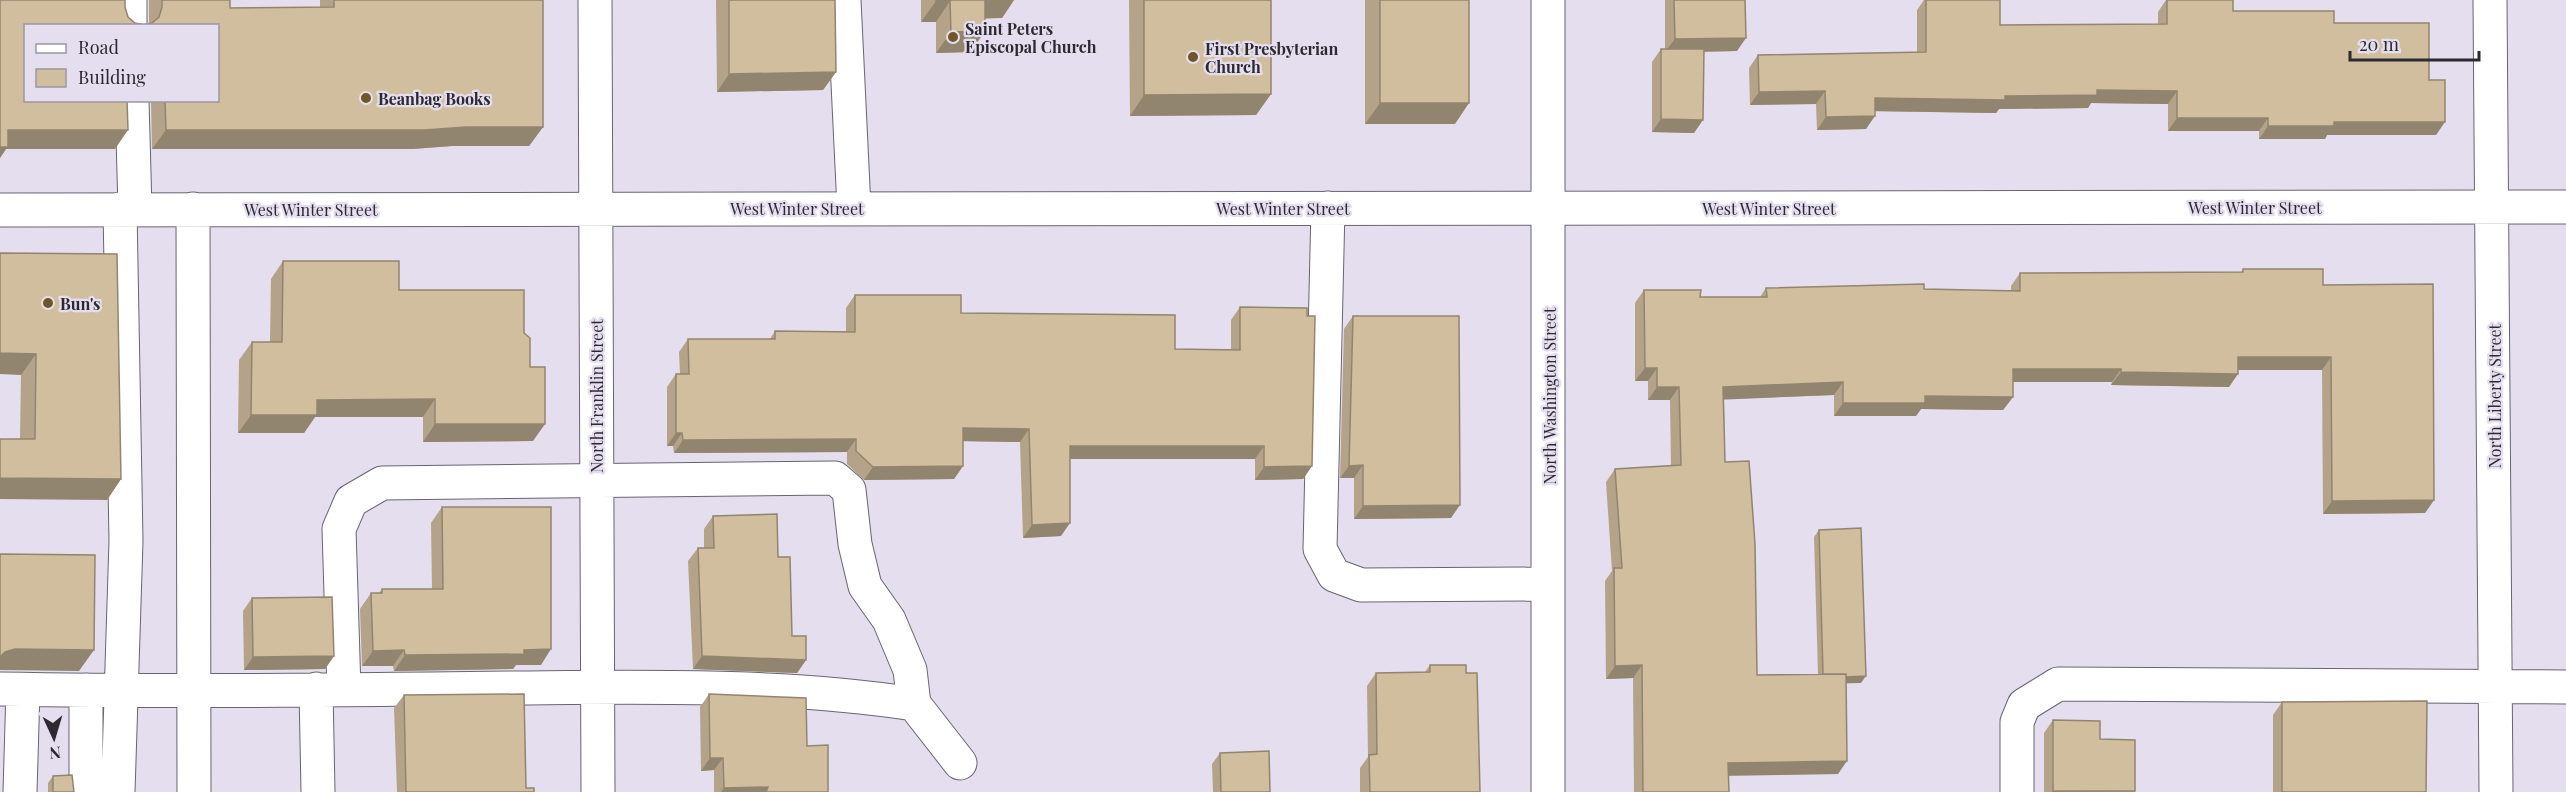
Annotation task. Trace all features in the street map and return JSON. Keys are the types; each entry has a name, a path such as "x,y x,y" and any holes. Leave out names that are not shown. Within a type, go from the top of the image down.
{"street":[{"path":"130,0 130,24"},
{"name":"North Franklin Street","path":"595,0 598,792"},
{"path":"844,0 854,208"},
{"name":"North Washington Street","path":"1548,0 1548,792"},
{"name":"North Liberty Street","path":"2490,0 2496,792"},
{"path":"118,792 126,541 127,210 132,102"},
{"name":"West Winter Street","path":"0,210 2566,207"},
{"path":"1328,208 1320,549 1334,575 1361,585 1548,584"},
{"path":"193,209 194,792"},
{"path":"318,792 330,689 339,529 351,501 382,483 835,477 849,490 855,543 865,586 889,620 910,670 914,704 960,763"},
{"path":"2016,792 2017,722 2024,705 2058,684 2566,687"},
{"path":"20,792 11,690 195,692 330,689 748,688 850,694 914,704"},
{"path":"86,690 86,792"}],"building":[{"path":"0,0 125,0 128,17 140,24 24,24 24,102 127,102 128,130 8,130 8,147 0,147"},
{"path":"162,0 230,0 230,8 334,7 334,0 543,0 543,127 466,127 425,130 166,130 165,102 219,102 219,24 148,24 159,17"},
{"path":"729,0 835,0 836,72 729,74"},
{"path":"936,0 985,0 985,31 951,32 950,1"},
{"name":"First Presbyterian Church","path":"1144,0 1271,0 1271,94 1144,95"},
{"name":"First Presbyterian Church","path":"1380,0 1469,0 1469,103 1380,103"},
{"path":"1674,0 1745,0 1746,38 1675,39"},
{"path":"1926,0 2000,0 2000,25 2167,24 2167,0 2233,0 2233,11 2334,11 2334,23 2429,23 2429,80 2445,80 2445,122 2334,122 2334,126 2268,126 2268,118 2177,118 2177,91 2097,90 2097,95 2005,96 2005,100 1875,98 1875,116 1826,117 1825,91 1759,92 1758,55 1926,52"},
{"path":"1661,49 1704,49 1703,120 1661,119"},
{"path":"0,253 117,254 121,479 0,478 0,439 35,439 36,354 0,353"},
{"path":"283,261 399,261 399,290 524,290 524,333 530,338 530,367 545,367 545,424 435,424 435,399 317,400 317,415 251,415 252,342 282,342"},
{"path":"2243,269 2323,269 2323,285 2433,284 2434,500 2332,501 2331,357 2238,357 2238,374 2121,372 2121,369 2013,369 2013,397 1925,396 1925,403 1843,403 1843,382 1723,387 1725,462 1749,461 1755,544 1757,675 1846,674 1847,761 1728,763 1729,792 1643,792 1642,665 1615,666 1614,568 1622,568 1615,469 1681,465 1679,387 1657,387 1657,368 1645,368 1644,290 1701,290 1700,297 1767,297 1766,288 1924,284 1924,289 2020,291 2020,273 2243,272"},
{"path":"855,295 961,295 961,313 1175,315 1175,349 1240,350 1240,307 1307,308 1307,316 1315,316 1312,466 1264,467 1264,446 1070,446 1070,523 1032,525 1029,429 963,428 963,466 873,467 856,451 856,439 683,440 682,433 676,433 676,374 689,374 688,339 775,339 775,331 855,332"},
{"path":"1353,316 1459,316 1460,505 1363,506 1363,465 1349,466"},
{"path":"442,507 551,507 551,649 524,650 524,654 405,655 404,650 373,651 371,593 382,593 382,589 443,589"},
{"path":"777,514 778,557 790,557 792,636 806,636 806,660 702,656 698,548 714,548 713,516"},
{"path":"1861,528 1866,676 1846,677 1846,674 1823,674 1819,530"},
{"path":"0,554 95,555 94,650 15,649 5,652 0,657"},
{"path":"332,597 334,656 253,657 252,598"},
{"path":"1430,665 1466,665 1466,673 1477,673 1480,792 1370,792 1369,755 1377,754 1376,673 1430,672"},
{"path":"524,694 526,788 534,788 534,792 406,792 404,695"},
{"path":"709,694 806,698 807,746 828,745 828,792 766,792 768,787 724,788 723,758 710,758"},
{"path":"2427,701 2426,792 2282,792 2282,702"},
{"path":"2053,720 2100,721 2100,739 2135,740 2135,791 2053,791"},
{"path":"1269,751 1270,792 1221,792 1220,753"},
{"path":"72,775 74,792 53,792 53,776"}],"place":[{"name":"Saint Peters Episcopal Church","path":"953,37"},
{"name":"First Presbyterian Church","path":"1193,57"},
{"name":"Beanbag Books","path":"366,98"},
{"name":"Bun's","path":"48,303"}]}
